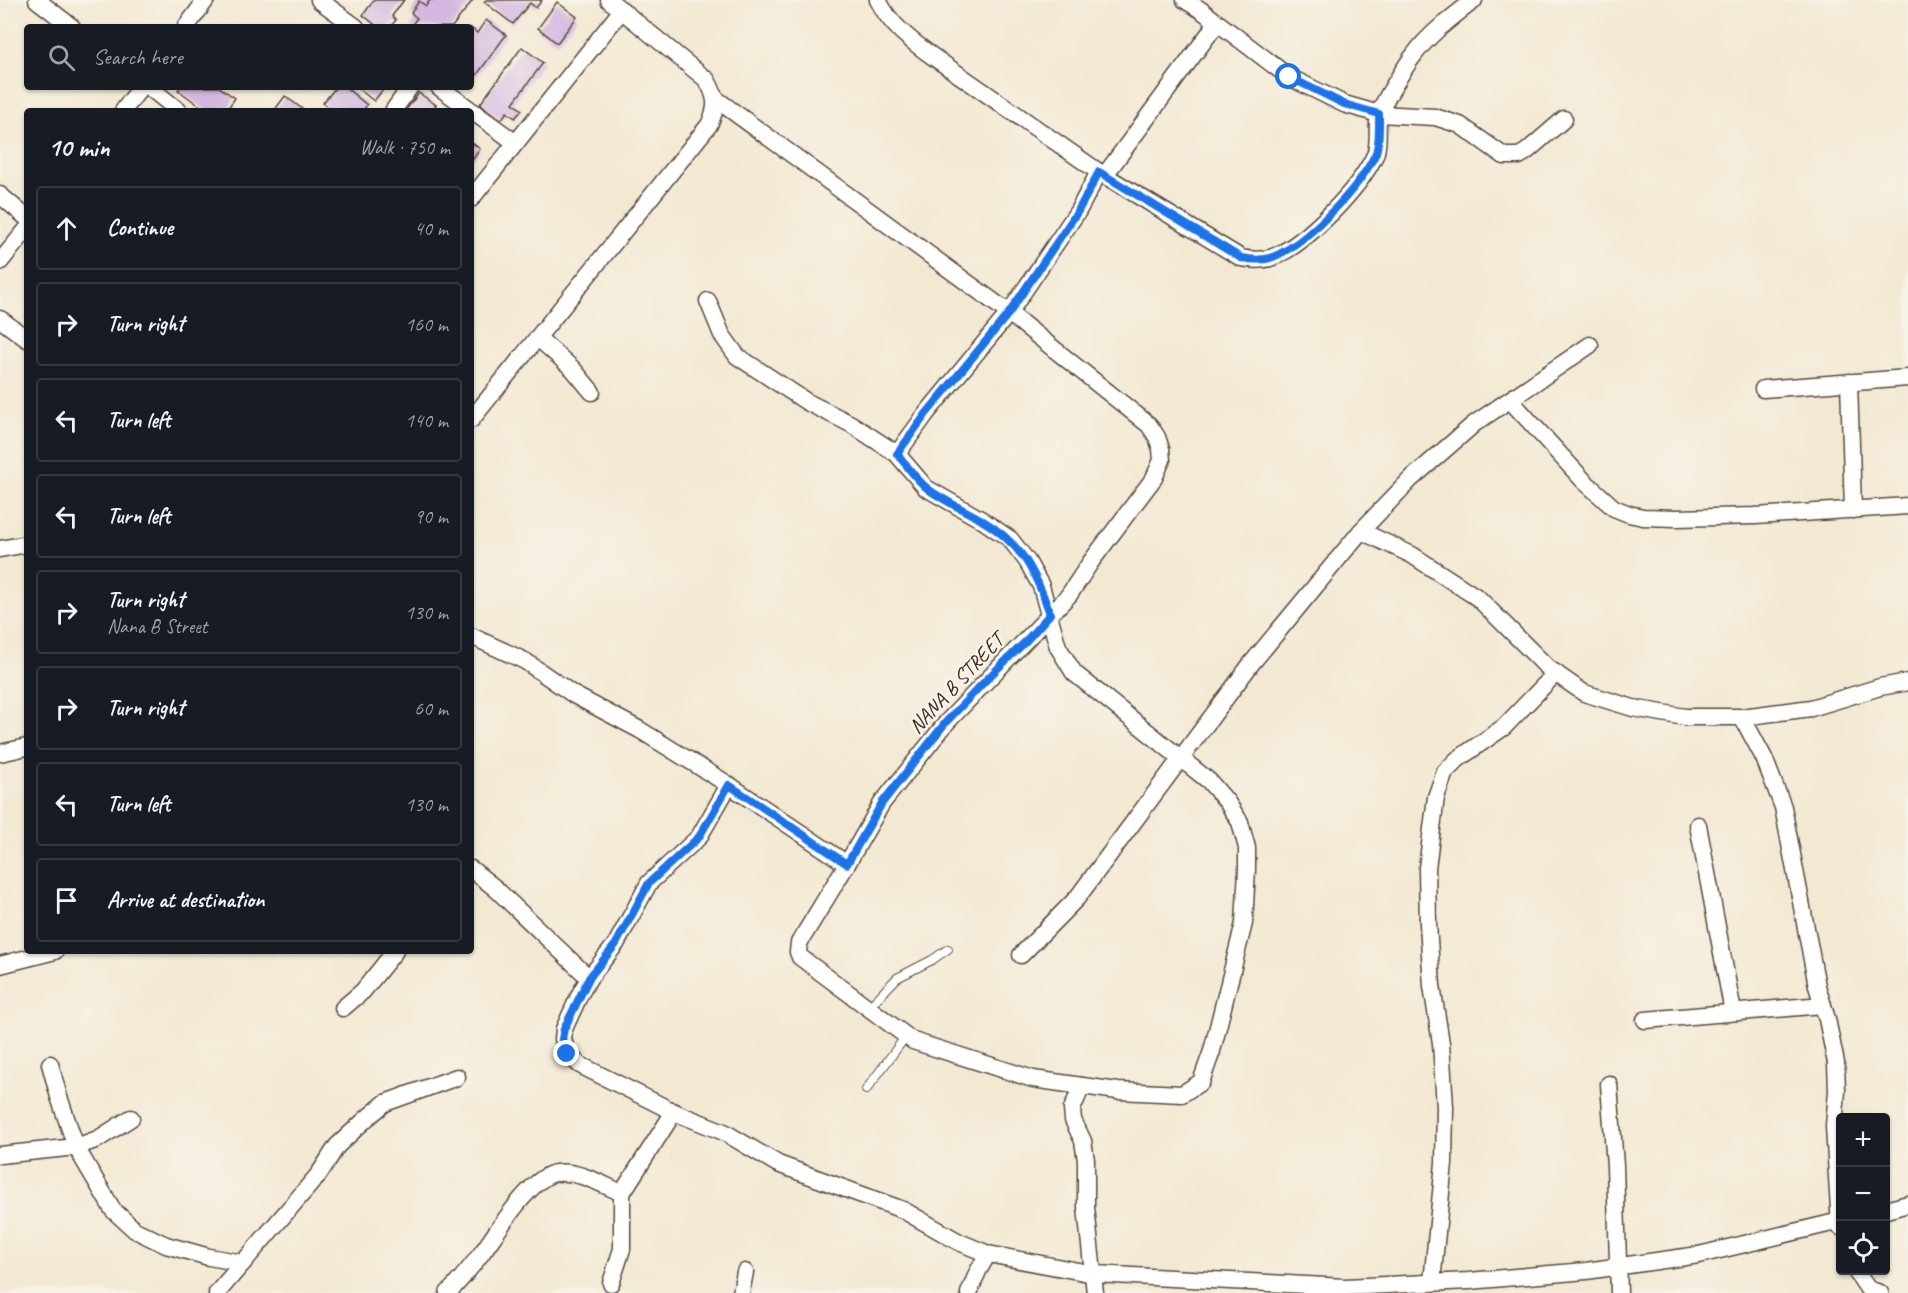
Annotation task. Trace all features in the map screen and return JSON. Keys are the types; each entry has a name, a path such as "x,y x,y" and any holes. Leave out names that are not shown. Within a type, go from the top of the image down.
{"street":[{"path":"37,0 68,24"},
{"path":"188,24 206,0"},
{"path":"319,0 352,24"},
{"path":"878,0 885,14 904,36 1102,173 1241,258 1265,259 1274,257 1306,236 1331,213 1361,178 1376,153 1379,114 1414,54 1439,27 1474,0"},
{"path":"1185,0 1289,77 1344,104 1379,114 1435,117 1460,125 1504,156 1512,157 1526,152 1564,119"},
{"path":"474,195 516,143 615,5 707,80 716,99 1009,313"},
{"path":"897,454 926,414 1009,313 1102,173 1217,23"},
{"path":"125,108 139,90"},
{"path":"153,90 175,108"},
{"path":"395,108 408,90"},
{"path":"443,90 468,108"},
{"path":"474,416 709,125 715,113 716,99"},
{"path":"474,112 516,143"},
{"path":"0,195 24,215"},
{"path":"0,262 24,233"},
{"path":"708,301 722,335 737,356 807,402 851,424 897,454 926,488 1010,539 1027,561 1041,586 1058,647 1074,673 1209,781 1240,822 1247,848 1244,923 1212,1051 1201,1082 1182,1094 1118,1091 1033,1079 913,1041 869,1007"},
{"name":"NANA B STREET","path":"869,1007 801,957 798,952 799,943 882,803 946,722 1069,595 1090,563 1154,478 1162,460 1157,437 1149,425 1009,313"},
{"path":"0,319 24,337"},
{"path":"538,338 573,369 592,392"},
{"path":"1021,955 1077,898 1251,664 1361,531 1411,479 1474,424 1590,345"},
{"path":"1763,389 1908,378"},
{"path":"1849,382 1853,510"},
{"path":"1510,400 1596,493 1614,508 1629,514 1643,517 1676,518 1755,516 1908,506"},
{"path":"1361,531 1412,555 1478,598 1548,668 1584,693 1633,708 1685,717 1742,717 1810,708 1880,687 1908,682"},
{"path":"0,549 24,545"},
{"path":"474,637 525,661 574,694 640,730 729,785 847,864"},
{"path":"1432,1282 1440,1219 1445,1118 1441,1043 1432,986 1428,924 1427,868 1436,797 1445,772 1458,759 1504,727 1556,673"},
{"path":"1742,717 1764,758 1784,807 1811,955 1836,1064 1837,1091 1834,1126 1840,1221"},
{"path":"0,753 24,748"},
{"path":"729,785 699,837 649,883 616,944 589,978 564,1029 562,1039 567,1054 580,1065 674,1112 724,1132 778,1164 903,1209 959,1242 988,1254 1094,1274 1345,1287 1617,1267 1699,1255 1836,1224"},
{"path":"1698,825 1732,1012"},
{"path":"474,871 495,888 589,978"},
{"path":"0,965 43,954"},
{"path":"343,1008 363,991 393,954"},
{"path":"1645,1020 1823,1005"},
{"path":"50,1064 76,1147 113,1209 135,1230 166,1245 209,1257 243,1263"},
{"path":"225,1290 243,1263 319,1174 337,1146 366,1119 385,1102 457,1077"},
{"path":"1609,1084 1615,1166 1618,1293"},
{"path":"1082,1086 1072,1109 1073,1120 1083,1141 1086,1160 1086,1207 1095,1293"},
{"path":"611,1283 622,1249 622,1193 674,1112"},
{"path":"0,1155 76,1147 98,1140 131,1118"},
{"path":"448,1293 480,1255 513,1209 540,1181 554,1173 572,1173 622,1193"},
{"path":"1890,1209 1908,1204"},
{"path":"969,1293 988,1254"},
{"path":"741,1293 745,1272"},
{"path":"1859,1275 1868,1288 1880,1293"}],"lane":[{"path":"869,1007 897,978 948,949"},
{"path":"866,1090 906,1036"}],"building":[{"path":"374,0 404,0 392,16 396,20 393,24 374,24 363,15"},
{"path":"430,0 473,0 454,24 412,24 417,18 411,13 419,1 426,6"},
{"path":"486,0 542,0 536,8 530,3 513,24 484,2"},
{"path":"557,2 577,17 557,43 538,28"},
{"path":"486,20 506,35 474,79 474,30 477,33"},
{"path":"522,47 543,63 513,103 522,110 515,118 507,112 501,120 480,104"},
{"path":"178,90 223,90 235,98 228,108 203,108"},
{"path":"334,90 349,90 367,105 365,108 329,108 323,103"},
{"path":"360,90 383,90 374,101"},
{"path":"419,93 436,105 434,108 407,108"},
{"path":"285,96 301,108 276,108"},
{"path":"474,144 480,149 474,158"}],"route":[{"path":"567,1054 562,1039 564,1029 589,978 616,944 649,883 699,837 729,785 847,864 882,803 946,722 1050,614 1041,586 1027,561 1010,539 926,488 897,454 926,414 1009,313 1078,211 1099,172 1241,258 1252,260 1274,257 1286,250 1306,236 1331,213 1361,178 1376,153 1379,114 1344,104 1289,77"}]}
